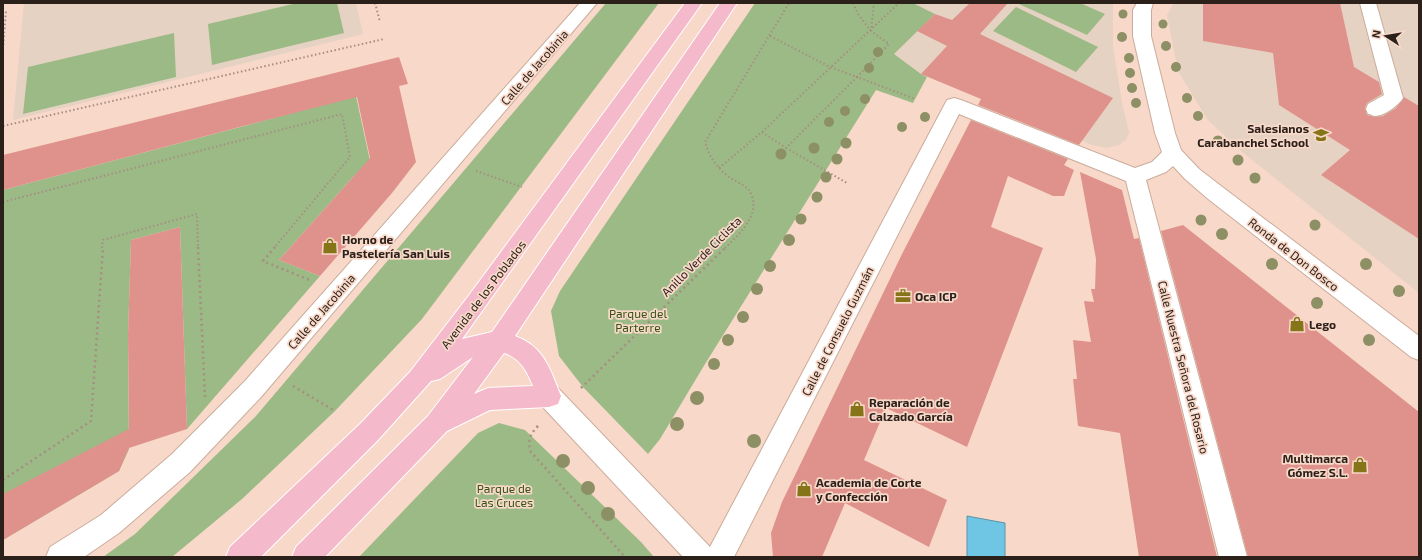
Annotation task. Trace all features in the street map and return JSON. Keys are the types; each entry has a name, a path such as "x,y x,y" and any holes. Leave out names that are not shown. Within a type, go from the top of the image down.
{"main road":[{"name":"Avenida de los Poblados","path":"240,557 363,438 418,380 478,302 694,3"},
{"path":"306,557 437,424 499,341 729,3"},
{"path":"418,380 467,348 499,341 519,348 536,364 549,396 488,399 437,424"}],"street":[{"name":"Calle de Jacobinia","path":"60,557 110,524 181,463 253,389 589,3"},
{"name":"Ronda de Don Bosco","path":"1145,3 1142,10 1142,36 1165,133 1173,154 1192,174 1214,192 1419,350"},
{"path":"1368,3 1394,98 1374,108"},
{"name":"Calle de Consuelo Guzmán","path":"720,557 954,105 1135,176"},
{"path":"1135,176 1159,167 1173,154"},
{"name":"Calle Nuestra Señora del Rosario","path":"1135,176 1233,557"},
{"path":"549,396 701,557"}],"path":[{"path":"376,3 380,22"},
{"name":"Anillo Verde Ciclista","path":"583,387 738,235 751,218 753,200 749,190 719,168 709,155 705,142 789,3"},
{"path":"786,148 889,44 871,30 858,14 853,3"},
{"path":"871,30 874,3"},
{"path":"719,168 762,132 900,3"},
{"path":"1415,3 1419,4"},
{"path":"3,49 6,10"},
{"path":"770,36 830,67 915,99"},
{"path":"3,126 384,39"},
{"path":"3,202 342,114 350,157 263,261 317,283"},
{"path":"762,132 786,148 846,183"},
{"path":"473,170 522,187"},
{"path":"3,480 91,421 103,240 197,214 205,401"},
{"path":"292,385 335,411"},
{"path":"536,428 528,438 528,445 531,452 625,557"}],"shaded area":[{"path":"24,3 356,3 363,34 13,120"},
{"path":"913,3 1113,3 1113,46 1122,103 1129,132 1126,140 1119,145 1107,148 1092,145 921,74 894,54 935,14"},
{"name":"Salesianos Carabanchel School","path":"1174,3 1419,3 1419,293 1241,151 1207,119 1178,71 1167,15"}],"green space":[{"path":"297,3 337,3 344,33 212,65 208,24"},
{"path":"606,3 659,3 422,319 335,411 242,499 172,557 103,557 135,534 256,416"},
{"name":"Parque del Parterre","path":"755,3 913,3 935,14 894,54 927,77 913,103 876,90 705,364 660,439 648,454 583,387 559,356 551,311 560,291"},
{"path":"1080,3 1105,14 1087,35 1019,4"},
{"path":"1016,7 1098,47 1076,72 993,31"},
{"path":"174,33 176,77 23,114 28,67"},
{"path":"356,96 370,161 353,177 279,260 320,276 187,429 180,227 131,240 128,335 129,449 119,471 3,540 3,190"},
{"name":"Parque de Las Cruces","path":"499,423 525,430 641,542 654,557 359,557 478,433"}],"water":[{"path":"967,516 1005,523 1005,557 967,557"}],"building":[{"path":"970,3 1008,3 980,34 1113,98 1079,145 978,105 981,99 921,74 947,46 917,31 935,14 952,20"},
{"path":"1203,3 1340,3 1354,67 1379,82 1382,94 1367,103 1365,108 1367,115 1375,117 1383,116 1396,108 1404,97 1419,106 1419,239 1321,175 1350,150 1279,105 1273,53 1203,41"},
{"path":"399,57 408,84 399,86 416,162 392,193 320,276 279,260 370,158 357,97 3,190 3,155"},
{"path":"971,120 1068,159 1064,165 1074,170 1064,196 1053,196 1008,176 991,227 1043,248 967,447 886,408 864,460 947,500 929,547 845,503 822,557 773,557 771,533 782,502 902,254"},
{"path":"1080,172 1122,190 1134,239 1139,238 1217,557 1139,557 1120,433 1078,426 1073,379 1077,379 1073,340 1091,342 1084,301 1094,302 1091,289 1095,289 1096,259"},
{"path":"1183,225 1419,412 1419,557 1248,557 1161,231"},
{"path":"180,227 187,429 129,448 119,471 3,540 3,494 129,429 128,335 131,240"}],"place":[{"name":"Salesianos Carabanchel School","path":"1321,135"},
{"name":"Horno de Pastelería San Luis","path":"330,246"},
{"name":"Oca ICP","path":"903,296"},
{"name":"Lego","path":"1297,324"},
{"name":"Reparación de Calzado García","path":"857,409"},
{"name":"Multimarca Gómez S.L.","path":"1360,465"},
{"name":"Academia de Corte y Confección","path":"804,489"}]}
